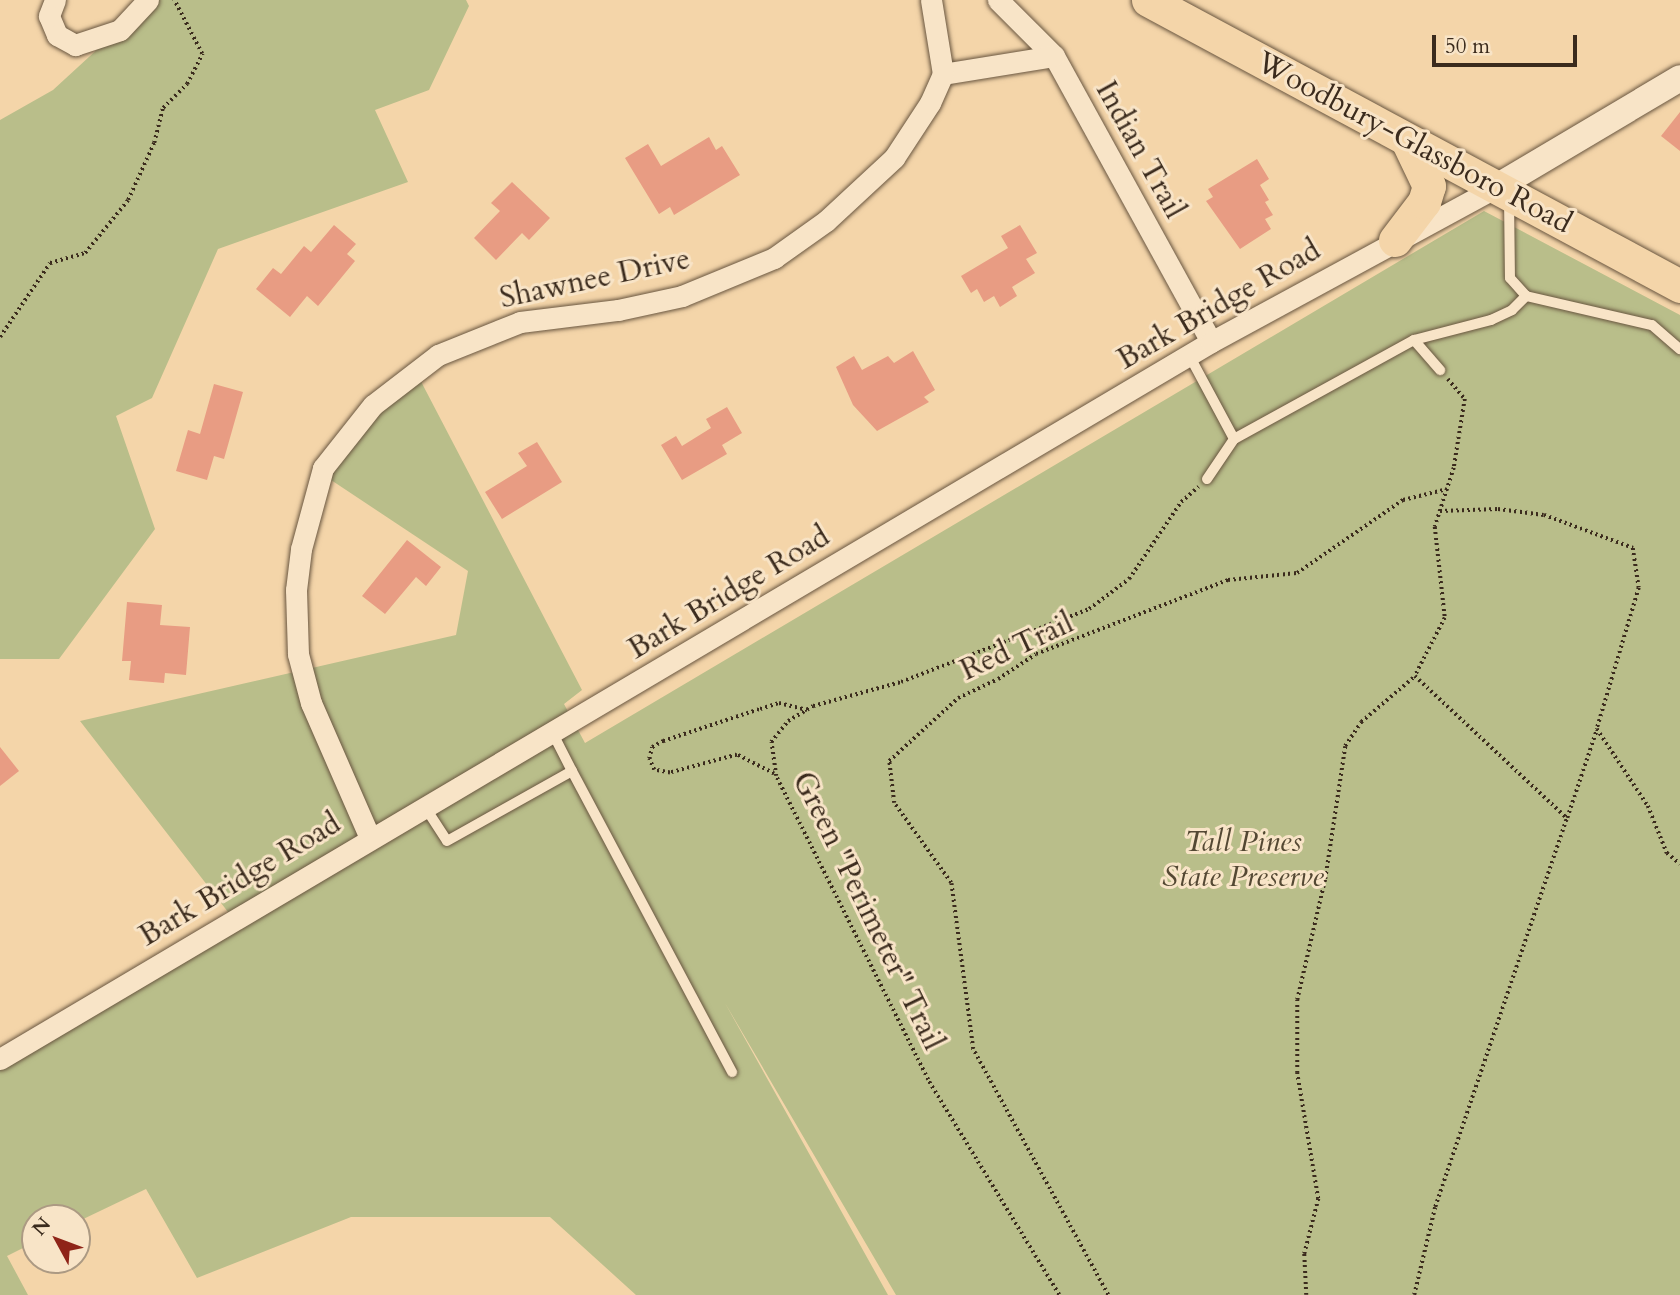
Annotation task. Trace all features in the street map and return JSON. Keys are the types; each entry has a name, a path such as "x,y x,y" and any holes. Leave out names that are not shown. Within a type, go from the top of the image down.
{"main road":[{"name":"Woodbury-Glassboro Road","path":"1148,0 1680,286"},
{"path":"1395,240 1424,202 1429,186 1407,140"}],"street":[{"path":"55,0 49,16 57,35 75,45 120,30 148,0"},
{"path":"931,0 943,74 1054,56"},
{"name":"Indian Trail","path":"999,0 1054,56 1211,342"},
{"name":"Shawnee Drive","path":"370,838 311,702 298,654 296,590 301,549 323,468 345,438 373,405 408,376 438,355 489,331 682,296 774,258 826,221 894,158 943,74"},
{"path":"1502,192 1680,78"},
{"name":"Bark Bridge Road","path":"0,1059 1211,342 1395,240 1502,192"}],"lane":[{"path":"1502,192 1510,278 1526,296 1652,325 1680,349"},
{"path":"1207,479 1234,439 1414,340 1491,320 1512,310 1526,296"},
{"path":"1414,340 1440,370"},
{"path":"1189,355 1234,439"},
{"path":"552,733 732,1072"},
{"path":"425,807 447,841 572,771"}],"path":[{"path":"0,337 50,263 85,253 128,200 155,143 163,108 187,83 202,54 174,0"},
{"path":"1306,1295 1304,1254 1318,1199 1297,1073 1297,1000 1325,879 1345,746 1361,722 1415,676 1445,618 1437,570 1435,527 1447,489 1465,400 1440,370"},
{"name":"Green \"Perimeter\" Trail","path":"1059,1295 928,1080 776,776 771,742 788,721 807,710 1007,645 1089,609 1129,579 1181,502 1207,479"},
{"name":"Red Trail","path":"1108,1295 973,1049 951,883 894,803 888,761 958,698 998,680 1036,654 1228,580 1297,573 1403,499 1447,489"},
{"path":"1414,1295 1435,1207 1597,729 1639,588 1633,548 1544,515 1498,509 1440,511"},
{"path":"1415,676 1567,818"},
{"path":"776,776 762,764 737,755 670,773 654,770 649,759 652,747 663,741 779,703 807,710"},
{"path":"1597,729 1648,806 1667,853 1680,864"}],"green space":[{"path":"151,0 466,0 469,6 429,90 375,110 408,182 218,249 152,398 116,416 155,529 59,659 0,659 0,120 53,90"},
{"name":"Tall Pines State Preserve","path":"1484,211 1680,315 1680,1295 896,1295 725,1003 888,1295 636,1295 550,1217 351,1217 197,1278 146,1189 91,1215 91,1204 21,1204 21,1249 7,1256 28,1295 0,1295 0,1060 235,921 80,721 456,635 468,571 325,476 415,370 582,690 564,704 585,743"}],"building":[{"path":"1680,112 1680,151 1661,136"},
{"path":"709,137 716,150 722,146 740,175 674,215 670,207 659,214 625,158 648,144 661,166"},
{"path":"1257,159 1269,179 1260,185 1269,200 1265,202 1273,215 1265,219 1271,229 1240,249 1206,201 1213,197 1208,189"},
{"path":"512,182 550,218 529,240 522,233 496,260 474,238 500,211 491,203"},
{"path":"334,225 356,244 347,254 355,261 318,306 307,296 290,317 256,289 273,268 281,274 304,246 311,252"},
{"path":"1020,225 1037,253 1026,259 1035,273 1012,287 1017,296 1000,307 994,296 984,302 977,289 971,293 961,276 1008,248 1001,236"},
{"path":"913,351 935,390 924,397 929,402 877,431 853,405 836,367 854,356 862,370 888,356 894,363"},
{"path":"214,384 243,392 224,459 214,456 207,480 176,471 188,430 200,434"},
{"path":"727,407 742,433 722,445 727,454 682,480 661,445 676,436 682,446 711,428 706,419"},
{"path":"537,442 562,482 502,519 485,492 527,466 518,453"},
{"path":"407,540 441,567 426,586 416,577 385,614 362,596"},
{"path":"127,602 162,605 160,625 190,627 186,675 165,673 164,683 129,680 131,661 122,661"},
{"path":"0,747 19,771 0,786"}]}
